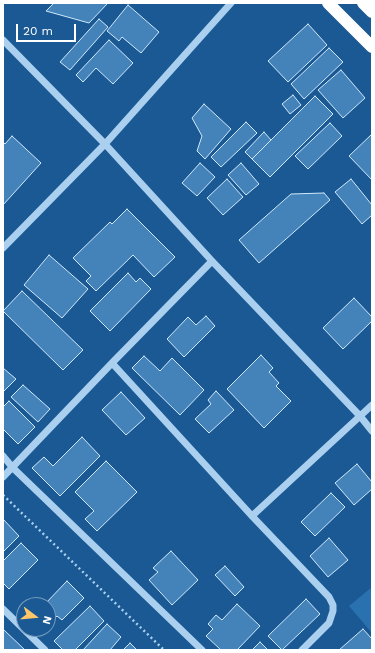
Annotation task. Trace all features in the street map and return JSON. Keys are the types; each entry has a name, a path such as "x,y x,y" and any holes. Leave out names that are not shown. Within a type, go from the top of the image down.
{"highway":[{"path":"328,3 372,47"},
{"path":"362,3 372,12"}],"street":[{"path":"3,248 105,144 231,3"},
{"path":"3,40 105,144 212,261 360,416 372,431"},
{"path":"3,477 212,261"},
{"path":"112,363 252,516 329,597 334,611 329,623 302,650"},
{"path":"252,516 372,405"},
{"path":"3,456 13,468 202,650"},
{"path":"3,609 45,650"}],"path":[{"path":"3,495 164,650"}],"shaded area":[{"path":"372,587 372,633 349,606"}],"building":[{"path":"54,3 108,3 89,23 46,11"},
{"path":"128,5 159,32 141,53 122,37 119,41 107,31"},
{"path":"99,19 108,27 70,70 60,62"},
{"path":"308,24 327,45 288,82 268,61"},
{"path":"109,40 133,63 113,84 96,68 83,82 76,75"},
{"path":"329,48 343,62 304,99 291,84"},
{"path":"341,70 365,98 343,118 318,90"},
{"path":"293,95 301,105 290,114 282,104"},
{"path":"315,96 333,114 270,177 252,159"},
{"path":"204,104 231,129 205,159 197,151 202,136 192,118"},
{"path":"246,122 257,133 221,167 211,157"},
{"path":"330,123 342,136 308,169 295,156"},
{"path":"264,132 271,140 252,159 245,152"},
{"path":"372,134 372,180 349,156"},
{"path":"12,136 41,163 3,205 3,142 5,144"},
{"path":"200,163 215,177 197,196 182,183"},
{"path":"241,163 259,184 246,195 228,175"},
{"path":"227,179 243,197 223,215 207,198"},
{"path":"351,179 372,205 372,215 362,224 335,192"},
{"path":"324,193 330,200 259,263 239,240 291,194"},
{"path":"127,209 175,257 154,277 133,255 96,291 86,281 91,276 73,258 110,222 112,224"},
{"path":"49,255 88,289 62,318 24,285"},
{"path":"128,273 136,282 140,278 151,289 110,331 90,311"},
{"path":"22,291 83,350 63,370 3,311"},
{"path":"354,298 372,317 372,321 343,349 323,328"},
{"path":"206,316 215,326 184,357 167,339 188,317 196,325"},
{"path":"261,355 273,368 269,372 279,383 276,386 291,401 264,428 227,389"},
{"path":"144,356 160,371 172,358 204,390 180,415 132,368"},
{"path":"3,368 16,379 3,392"},
{"path":"23,385 50,409 38,422 11,397"},
{"path":"216,391 234,410 209,433 195,419 211,404 208,400"},
{"path":"121,392 145,418 126,435 102,410"},
{"path":"9,401 35,427 18,444 3,429 3,407"},
{"path":"82,437 100,456 60,496 32,468 44,457 53,466"},
{"path":"106,461 137,492 97,531 85,519 94,511 75,492"},
{"path":"357,464 372,482 372,489 354,505 335,483"},
{"path":"331,493 345,507 315,536 301,522"},
{"path":"3,519 19,536 3,552"},
{"path":"329,538 348,560 328,577 310,556"},
{"path":"21,543 38,560 9,589 3,583 3,561"},
{"path":"171,551 198,580 172,605 149,580 158,572 153,568"},
{"path":"225,566 244,587 235,596 215,575"},
{"path":"67,581 84,598 62,620 57,616 56,617 56,597 52,597"},
{"path":"306,599 320,614 282,650 268,636"},
{"path":"237,604 260,626 237,650 221,650 206,636 213,629 208,624 216,615 222,620"},
{"path":"90,606 104,621 75,650 63,650 54,641"},
{"path":"107,624 121,637 110,650 83,650"},
{"path":"3,629 25,650 3,650"},
{"path":"363,629 372,639 372,650 339,650"},
{"path":"260,642 268,650 252,650"},
{"path":"130,643 137,650 123,650"}]}
